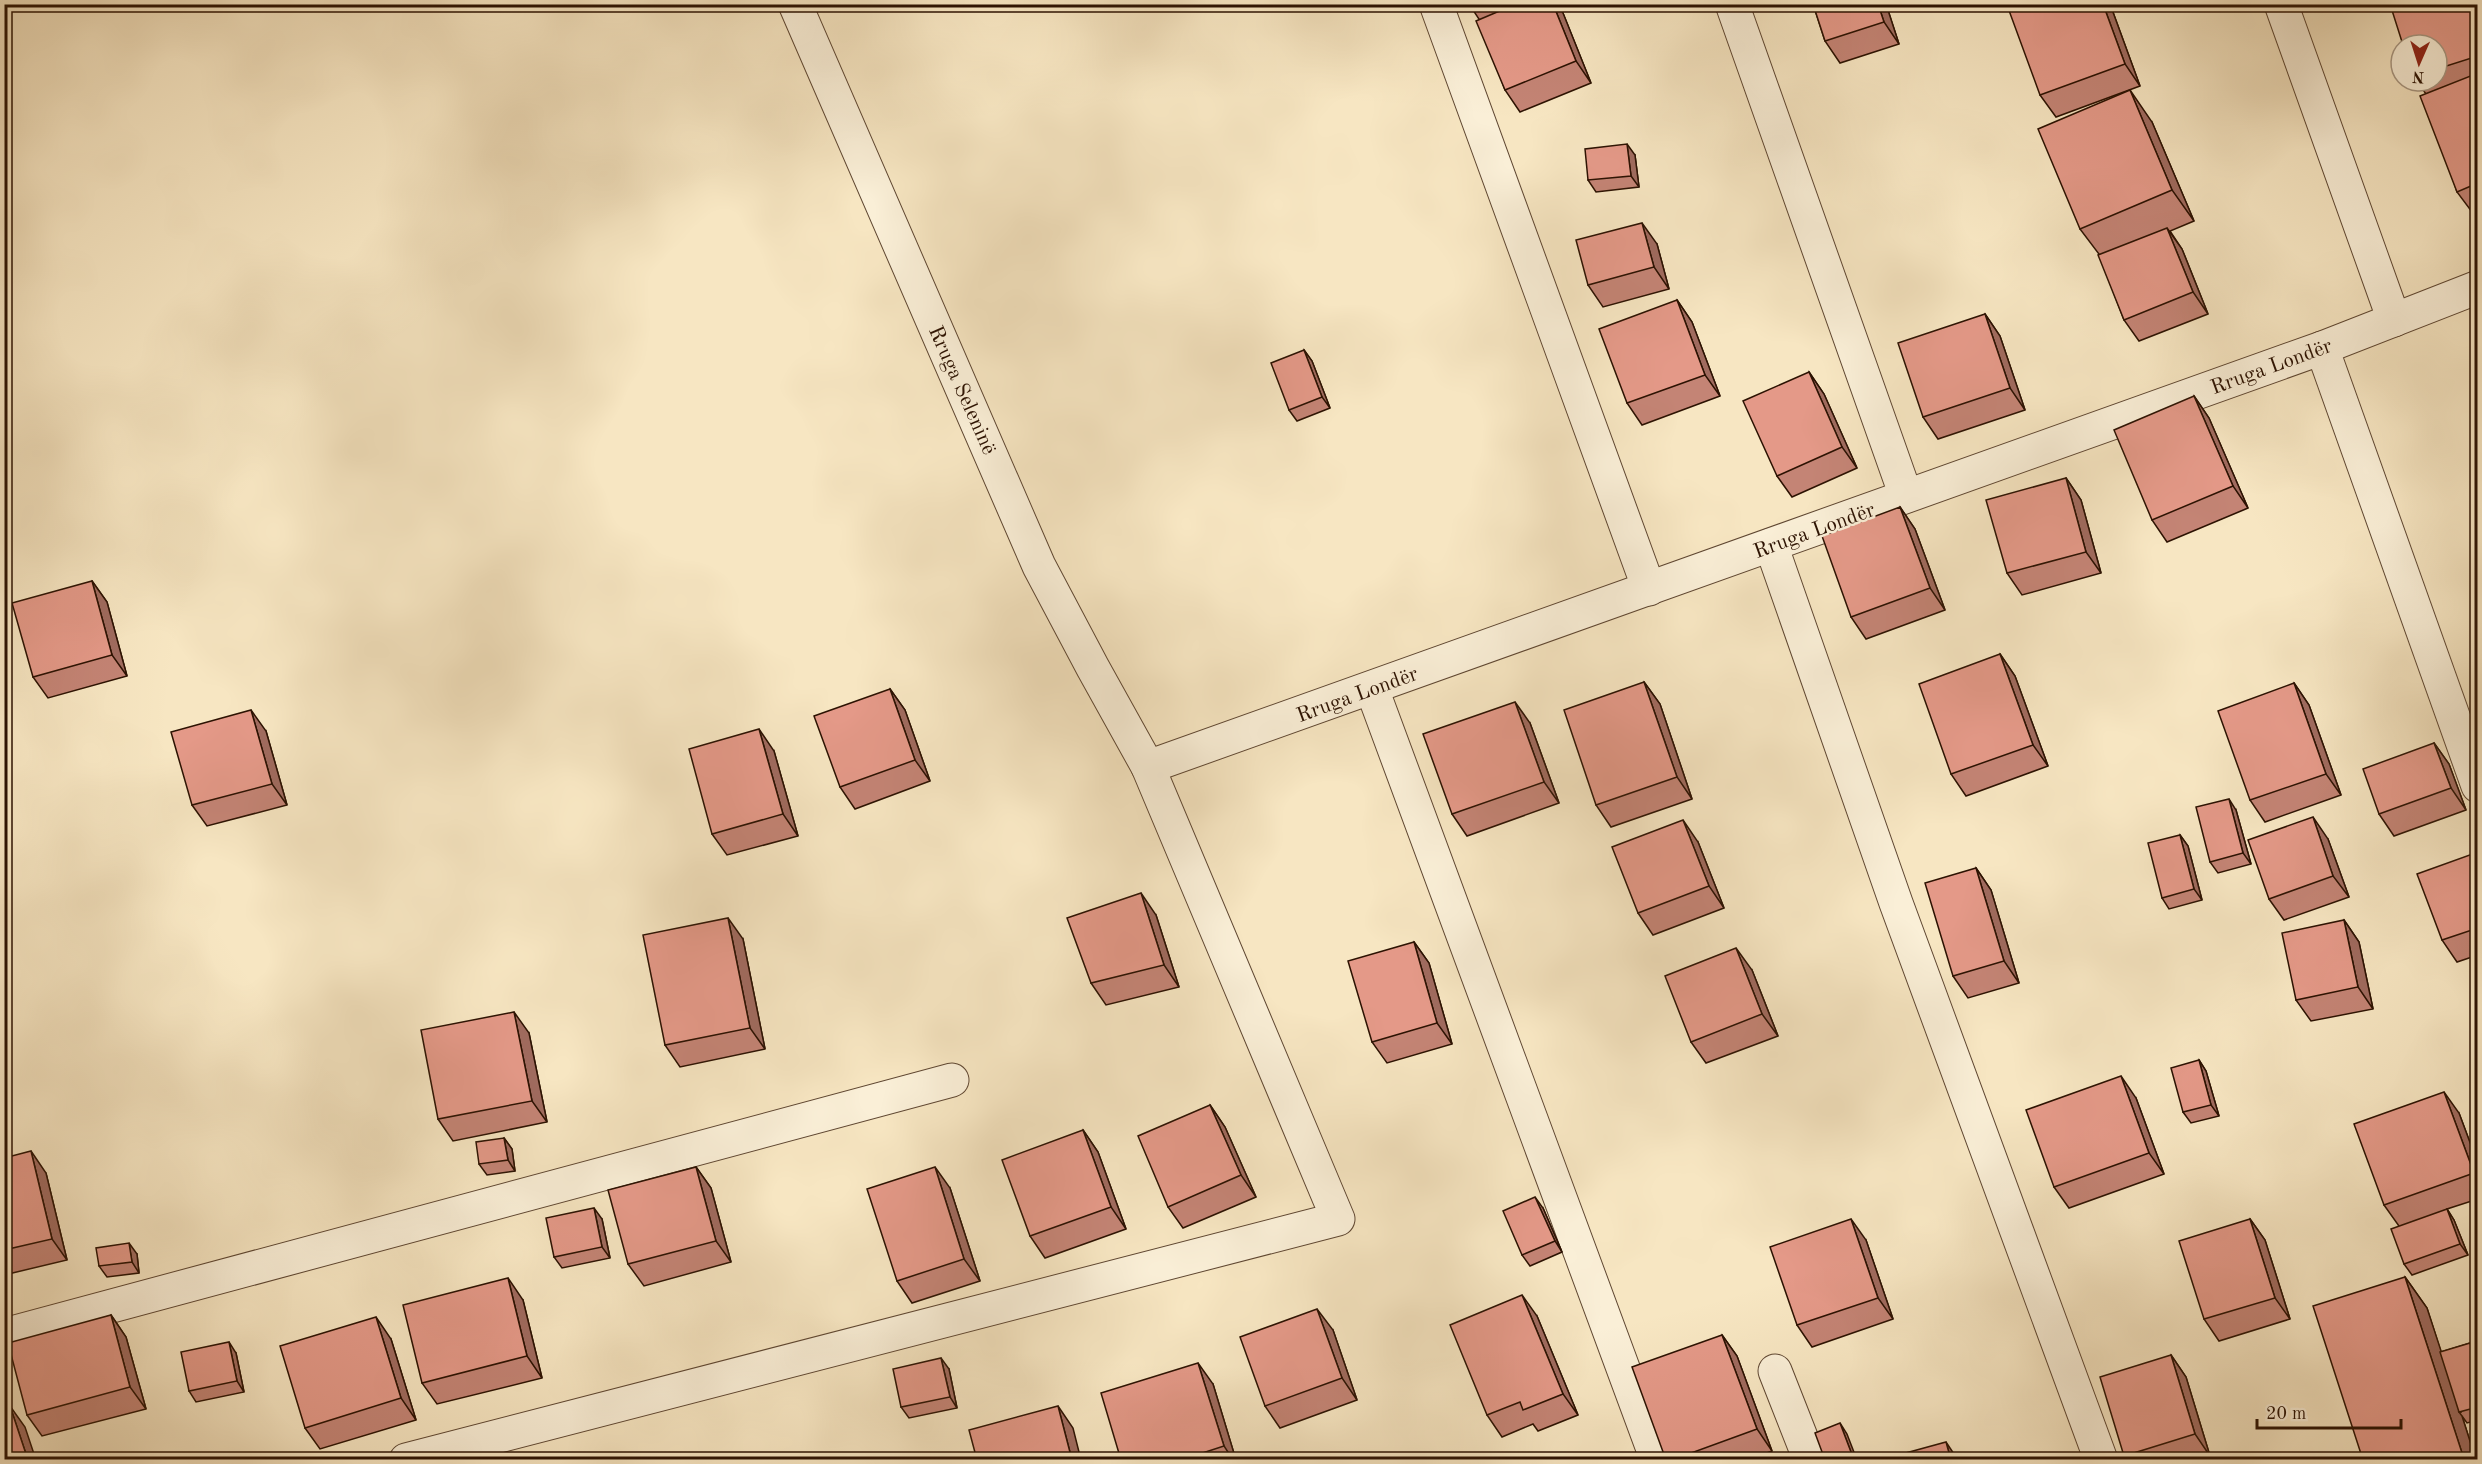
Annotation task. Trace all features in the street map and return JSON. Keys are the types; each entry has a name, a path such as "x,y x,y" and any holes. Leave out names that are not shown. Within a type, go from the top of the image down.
{"street":[{"name":"Rruga Seleninë","path":"406,1460 1338,1219 1148,767 1039,566 795,4"},
{"path":"1436,4 1649,589"},
{"path":"1732,4 1906,496"},
{"path":"2281,4 2394,320"},
{"name":"Rruga Londër","path":"1148,767 1372,689 2322,348 2478,287"},
{"path":"2322,348 2478,786"},
{"path":"1771,545 1896,903 2101,1460"},
{"path":"1372,689 1657,1460"},
{"path":"4,1335 952,1080"},
{"path":"1775,1371 1810,1460"}],"building":[{"path":"1516,4 1553,4 1576,61 1505,90 1476,21"},
{"path":"1813,4 1878,4 1884,22 1825,41"},
{"path":"2103,4 2125,64 2040,95 2007,5"},
{"path":"2390,4 2478,4 2478,56 2449,65 2449,33 2399,33"},
{"path":"2478,73 2478,183 2457,192 2420,96 2428,93 2449,93 2449,84"},
{"path":"2130,90 2172,190 2080,229 2038,129"},
{"path":"1627,144 1631,176 1588,180 1585,149"},
{"path":"1642,223 1654,267 1588,285 1576,240"},
{"path":"2167,228 2193,292 2124,320 2098,255"},
{"path":"1677,300 1705,375 1627,403 1599,329"},
{"path":"1985,314 2010,388 1923,417 1898,343"},
{"path":"1304,350 1322,397 1289,410 1271,363"},
{"path":"1809,372 1842,447 1777,476 1743,401"},
{"path":"2194,396 2233,486 2152,520 2114,430"},
{"path":"2066,478 2086,552 2007,573 1986,500"},
{"path":"1900,507 1930,588 1851,617 1822,536"},
{"path":"92,581 112,655 33,677 12,603"},
{"path":"2000,654 2033,745 1951,774 1919,684"},
{"path":"1644,682 1677,777 1596,805 1564,710"},
{"path":"2294,683 2326,774 2250,800 2218,711"},
{"path":"890,689 915,760 840,787 814,716"},
{"path":"1515,702 1544,782 1452,814 1423,734"},
{"path":"251,710 272,784 192,805 171,732"},
{"path":"759,729 783,814 712,834 689,749"},
{"path":"2434,743 2451,788 2379,814 2363,769"},
{"path":"2229,799 2243,853 2210,862 2196,807"},
{"path":"2313,817 2333,876 2269,899 2248,840"},
{"path":"1683,820 1709,886 1638,913 1612,847"},
{"path":"2180,835 2194,889 2162,898 2148,843"},
{"path":"2478,852 2478,928 2442,940 2417,874"},
{"path":"1976,868 2004,961 1953,976 1925,883"},
{"path":"1141,893 1164,965 1091,983 1067,918"},
{"path":"728,918 750,1028 665,1045 643,935"},
{"path":"2344,920 2358,987 2296,1000 2282,933"},
{"path":"1414,942 1437,1023 1372,1042 1348,961"},
{"path":"1736,948 1762,1014 1691,1042 1665,976"},
{"path":"514,1012 532,1101 438,1119 421,1030"},
{"path":"2199,1060 2211,1105 2183,1112 2171,1068"},
{"path":"2121,1076 2149,1153 2054,1187 2026,1110"},
{"path":"2444,1092 2474,1173 2384,1205 2354,1124"},
{"path":"1210,1105 1241,1175 1168,1207 1138,1136"},
{"path":"1083,1130 1111,1207 1030,1236 1002,1160"},
{"path":"504,1138 508,1160 479,1164 476,1142"},
{"path":"31,1151 52,1239 4,1250 4,1158"},
{"path":"696,1167 716,1241 628,1264 608,1190"},
{"path":"935,1167 964,1259 897,1281 867,1189"},
{"path":"1535,1197 1555,1241 1522,1255 1503,1211"},
{"path":"594,1208 602,1247 554,1257 546,1218"},
{"path":"2447,1209 2460,1244 2404,1264 2391,1229"},
{"path":"1851,1219 1878,1298 1797,1325 1770,1247"},
{"path":"2250,1219 2275,1298 2204,1319 2179,1241"},
{"path":"129,1243 132,1262 99,1266 96,1248"},
{"path":"2405,1277 2463,1456 2454,1460 2363,1460 2313,1306"},
{"path":"508,1278 527,1356 422,1383 403,1305"},
{"path":"1522,1295 1563,1394 1523,1410 1520,1402 1487,1415 1450,1325"},
{"path":"1317,1309 1342,1378 1265,1406 1240,1337"},
{"path":"111,1315 130,1387 27,1415 8,1343"},
{"path":"376,1317 401,1398 305,1428 280,1346"},
{"path":"1722,1335 1757,1429 1672,1460 1666,1460 1632,1367"},
{"path":"229,1342 237,1381 189,1391 181,1352"},
{"path":"2470,1343 2478,1366 2478,1407 2459,1412 2440,1352"},
{"path":"2171,1355 2195,1434 2124,1456 2100,1377"},
{"path":"941,1358 950,1397 901,1407 893,1369"},
{"path":"1198,1363 1224,1446 1181,1460 1121,1460 1101,1393"},
{"path":"10,1406 28,1460 4,1460 4,1408"},
{"path":"1058,1406 1072,1460 977,1460 969,1430"},
{"path":"1840,1423 1854,1460 1825,1460 1815,1433"},
{"path":"1946,1442 1951,1460 1880,1460"},
{"path":"2478,1444 2478,1457 2473,1445"},
{"path":"928,1454 930,1460 906,1460"}]}
